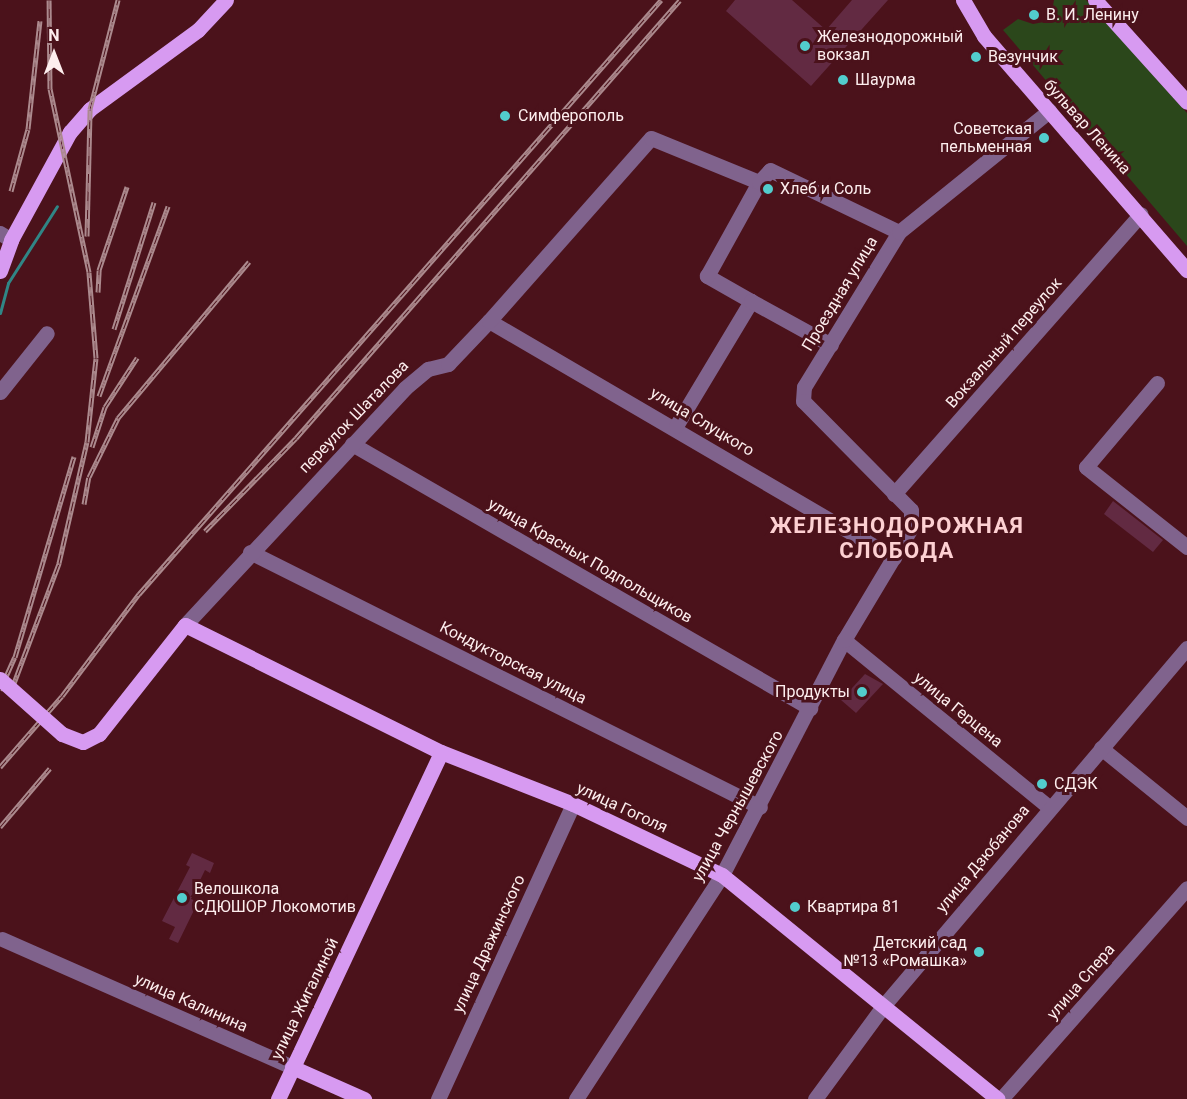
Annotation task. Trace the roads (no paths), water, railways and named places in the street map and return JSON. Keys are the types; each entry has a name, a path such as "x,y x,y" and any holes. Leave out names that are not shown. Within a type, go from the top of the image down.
{"main road":[{"path":"0,271 6,237 60,145 90,109 198,30 226,0"},
{"path":"1095,0 1187,102"},
{"name":"бульвар Ленина","path":"964,3 984,36 1141,214 1187,270"},
{"path":"0,679 62,734 83,742 99,734 185,625"},
{"name":"улица Гоголя","path":"185,625 441,752 573,804 722,875 1000,1099"},
{"name":"улица Жигалиной","path":"278,1099 441,752"},
{"name":"улица Калинина","path":"292,1067 364,1099"}],"street":[{"name":"Проездная улица","path":"912,520 911,510 803,401 804,387 899,232 1049,111"},
{"name":"переулок Шаталова","path":"185,625 250,552 405,388 428,369 448,364 651,138 759,182"},
{"path":"831,345 707,276 759,182 770,170 899,232"},
{"name":"Вокзальный переулок","path":"894,494 1141,214"},
{"path":"676,426 751,300"},
{"name":"улица Слуцкого","path":"489,321 676,426 894,558"},
{"path":"0,392 48,333"},
{"path":"1157,383 1086,467 1187,547"},
{"name":"улица Красных Подпольщиков","path":"352,444 810,708"},
{"name":"улица Чернышевского","path":"576,1099 722,875 760,807 844,640 894,558 912,520"},
{"name":"Кондукторская улица","path":"250,552 760,807"},
{"name":"улица Герцена","path":"844,640 1050,808"},
{"name":"улица Дзюбанова","path":"815,1099 884,1005 1187,648"},
{"path":"1101,748 1187,818"},
{"name":"улица Дражинского","path":"438,1099 573,804"},
{"name":"улица Спера","path":"1000,1099 1187,888"},
{"name":"улица Калинина","path":"2,939 292,1067"}],"waterway":[{"path":"0,313 8,283 57,206"}],"railway":[{"path":"11,691 59,563 87,442 96,358 89,272 50,89 49,0"},
{"path":"87,236 90,109 118,0"},
{"path":"0,767 62,696 139,594 661,0"},
{"path":"205,531 296,438 680,0"},
{"path":"11,191 28,129 40,21"},
{"path":"98,292 99,270 127,187"},
{"path":"114,329 154,202"},
{"path":"99,396 168,206"},
{"path":"84,504 89,477 118,418 249,262"},
{"path":"92,447 105,407 137,358"},
{"path":"0,690 15,657 74,456"},
{"path":"0,827 50,768"}],"place":[{"name":"В. И. Ленину","path":"1034,15"},
{"name":"Железнодорожный вокзал","path":"805,46"},
{"name":"Везунчик","path":"976,57"},
{"name":"Шаурма","path":"843,80"},
{"name":"Симферополь","path":"505,116"},
{"name":"Советская пельменная","path":"1044,138"},
{"name":"Хлеб и Соль","path":"768,189"},
{"name":"Продукты","path":"862,692"},
{"name":"СДЭК","path":"1042,784"},
{"name":"Велошкола СДЮШОР Локомотив","path":"182,898"},
{"name":"Квартира 81","path":"795,907"},
{"name":"Детский сад №13 «Ромашка»","path":"979,952"}],"district":[{"name":"ЖЕЛЕЗНОДОРОЖНАЯ СЛОБОДА","path":"897,538"}]}
